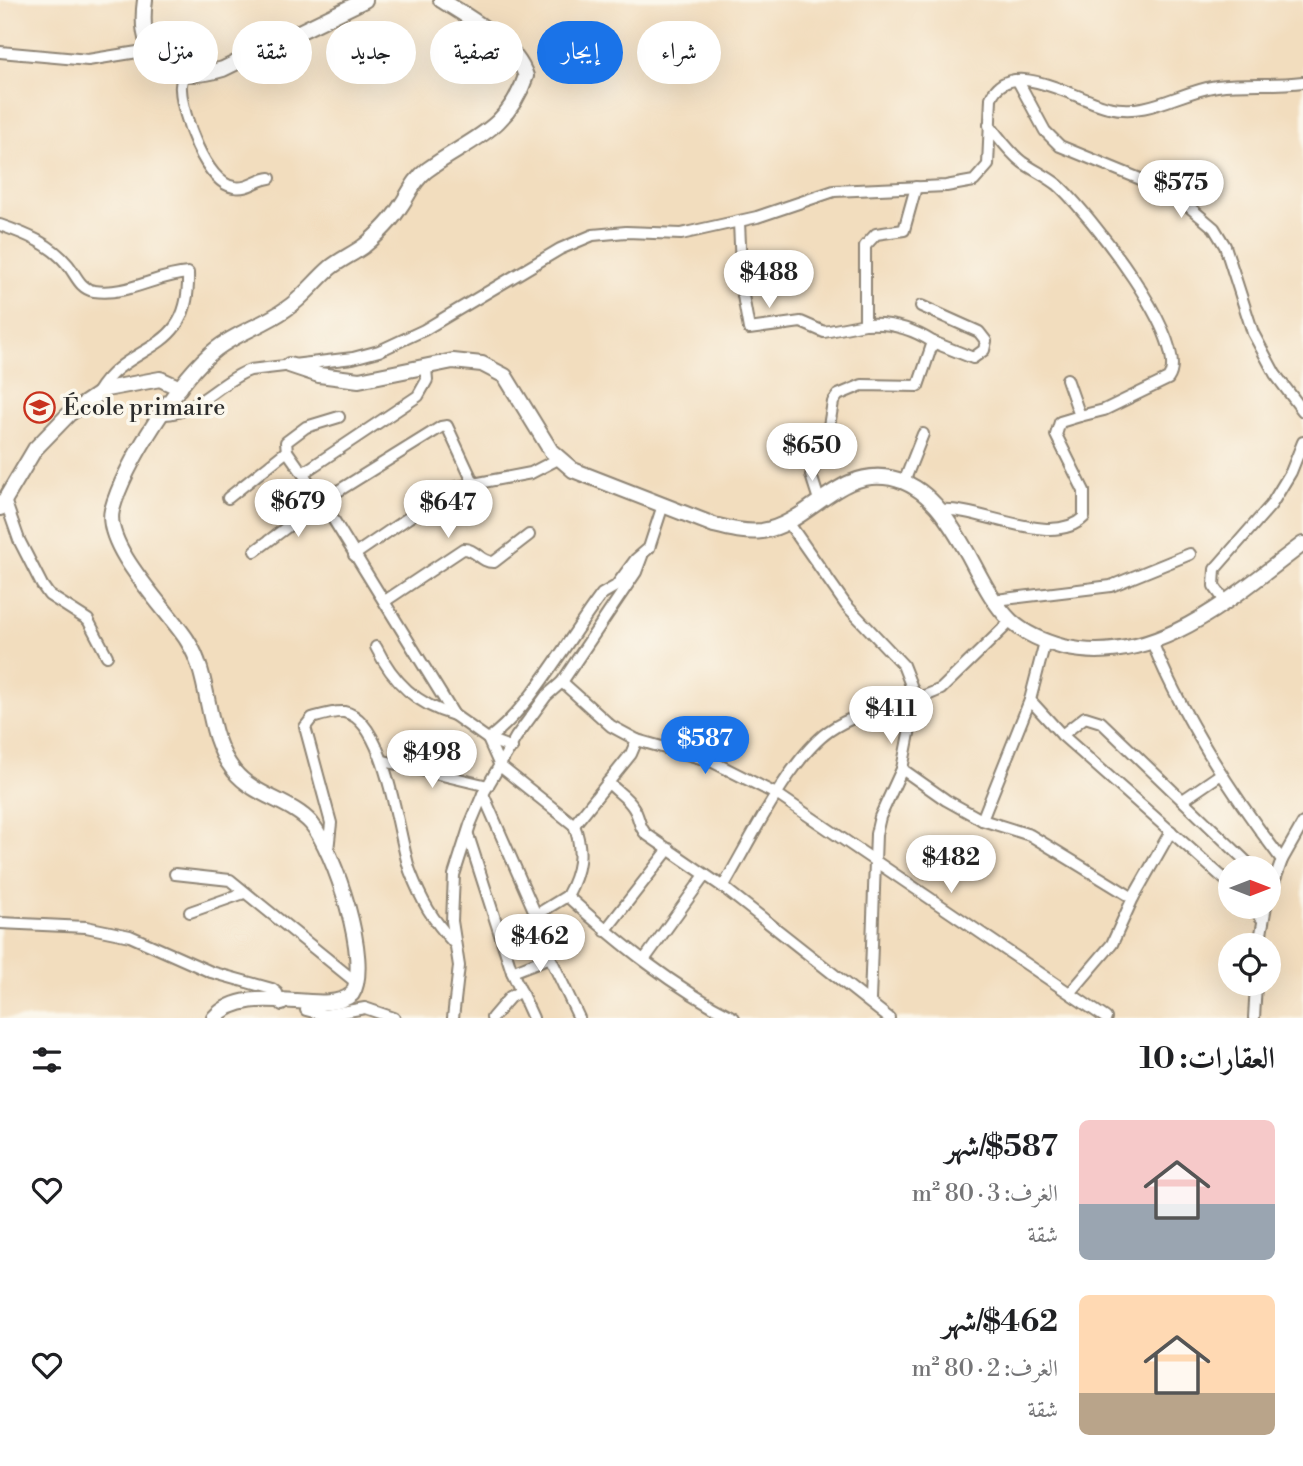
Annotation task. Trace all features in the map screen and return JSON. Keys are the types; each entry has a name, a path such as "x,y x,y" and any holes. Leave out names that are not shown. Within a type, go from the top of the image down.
{"main road":[{"path":"142,21 145,0"},
{"path":"218,70 365,0"},
{"path":"214,1018 231,1007 244,1003 282,1005 306,1010 336,1006 346,1001 357,984 355,943 328,850 309,821 260,792 234,771 214,733 192,648 115,538 110,518 113,505 132,466 163,414 180,388 213,352 238,334 282,312 333,266 363,246 390,220 402,205 410,187 426,171 479,138 514,103 526,76 522,62 513,50 441,0"},
{"path":"289,365 319,375 359,380 466,361 494,369 514,388 558,459 573,470 734,530 761,531 788,522 841,486 870,478 890,478 904,482 940,510 1011,621 1045,642 1094,651 1152,642 1179,631 1303,544"},
{"path":"2,504 35,449 69,414 95,396 112,387 160,379 180,388"}],"street":[{"path":"0,52 88,60 133,53"},
{"path":"163,414 184,412 235,375 266,366 353,358 379,351 424,330 561,249 593,235 626,232 681,234 739,222 834,191 974,181 988,164 989,125 995,90 1010,81 1049,85 1109,108 1135,110 1164,105 1214,86 1303,82"},
{"path":"1018,81 1045,131 1060,146 1150,183 1187,205 1214,228 1225,246 1253,333 1275,374 1303,411"},
{"path":"181,84 180,89 192,131 204,160 218,178 236,188 247,187 257,179 270,178"},
{"path":"940,510 961,509 1005,522 1040,528 1064,526 1080,521 1086,512 1084,491 1059,444 1056,429 1060,422 1104,410 1168,379 1174,367 1171,347 1133,279 1106,240 1057,185 1018,159 989,125"},
{"path":"865,324 865,246 876,234 904,230 916,187"},
{"path":"739,222 742,290 749,329 801,322 824,332 865,324 893,326 915,332 973,358 981,355 986,341 979,332 921,306"},
{"path":"0,225 23,233 59,255 86,289 136,289 188,273 185,311 177,326 115,372 95,396"},
{"path":"819,500 811,475 827,438 833,402 838,395 862,385 918,386 923,378 933,342"},
{"path":"303,473 418,396 427,380 426,369"},
{"path":"1067,379 1080,416"},
{"path":"339,416 292,434 286,442 287,451 322,500 454,715"},
{"path":"255,551 322,500 442,427 447,426 453,433 473,482"},
{"path":"904,482 923,434"},
{"path":"1225,601 1214,586 1215,569 1271,505 1291,472 1303,442"},
{"path":"228,498 287,451"},
{"path":"354,555 443,494 473,482 531,473 558,459"},
{"path":"2,504 42,585 49,595 88,620 107,656"},
{"path":"453,1018 459,966 454,943 454,875 485,790 546,696 562,682 636,572 656,532 663,505"},
{"path":"788,522 846,606 902,665 916,698 902,769 880,817 870,1000"},
{"path":"384,601 463,549 470,549 486,562 494,562 529,535"},
{"path":"996,600 1111,586 1190,554"},
{"path":"488,739 500,731 535,687 602,593 616,586 642,556"},
{"path":"723,887 791,774 830,730 876,708 941,690 1011,621"},
{"path":"982,820 1030,700 1045,642"},
{"path":"1152,642 1164,672 1221,774 1282,860 1303,823"},
{"path":"376,647 384,663 424,705 454,715 488,739 512,748"},
{"path":"562,682 611,726 637,740 711,761 778,795 1106,1018"},
{"path":"535,687 546,696"},
{"path":"1030,700 1062,735 1218,873"},
{"path":"328,850 331,824 306,723 319,716 346,712 368,731 384,761 397,825 410,869 429,916 454,943"},
{"path":"1062,735 1078,720 1095,718 1241,856"},
{"path":"488,739 500,766 574,825 579,838 579,867 567,896 536,915"},
{"path":"574,825 631,754 637,740"},
{"path":"384,761 485,790"},
{"path":"902,769 946,800 982,820 1030,835 1133,898"},
{"path":"1183,800 1221,774"},
{"path":"608,782 637,812 639,828 723,887 870,1000 889,1018"},
{"path":"485,790 536,915 550,957 579,1018"},
{"path":"1071,992 1112,944 1133,898 1171,831"},
{"path":"468,835 512,972 533,1018"},
{"path":"605,931 668,849"},
{"path":"175,874 230,880 357,984"},
{"path":"644,960 705,875"},
{"path":"190,912 244,893"},
{"path":"567,896 605,931 644,960 711,1006 734,1018"},
{"path":"1261,933 1263,920"},
{"path":"0,923 86,927 130,936 211,972 271,989 277,993 282,1005"},
{"path":"512,972 550,957"},
{"path":"492,1018 510,998 521,991"},
{"path":"1254,1018 1255,996"},
{"path":"306,1010 325,1015 365,1008 394,1018"}],"place":[{"name":"École primaire","path":"40,407"}]}
